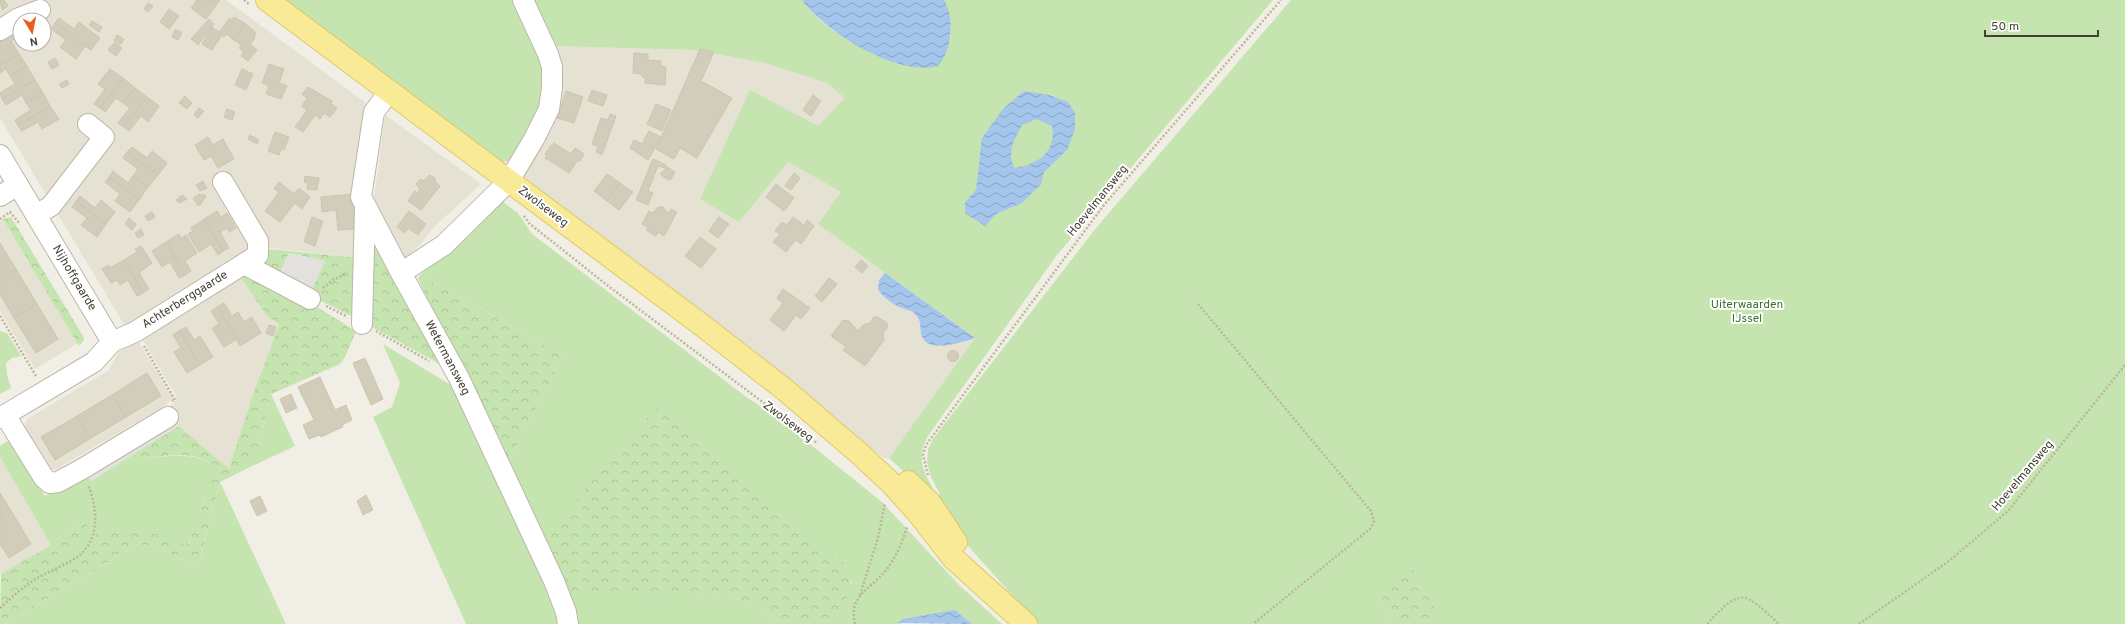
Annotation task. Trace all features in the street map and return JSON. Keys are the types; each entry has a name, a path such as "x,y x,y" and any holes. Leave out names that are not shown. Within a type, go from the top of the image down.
{"main road":[{"name":"Zwolseweg","path":"267,0 699,323 818,417 892,484 919,514 953,558 1026,624 1007,599 961,549 930,503 913,486 881,460 818,417"}],"street":[{"path":"401,274 444,245 509,181 534,139 549,109 552,88 552,67 548,54 523,0"},
{"path":"0,30 19,18 40,10"},
{"name":"Wetermansweg","path":"389,92 374,112 362,197 365,206 462,385 554,581 564,606 568,624"},
{"path":"36,215 51,206 104,137 88,124"},
{"name":"Nijhoffgaarde","path":"0,155 112,342"},
{"name":"Achterberggaarde","path":"168,417 82,469 58,482 50,483 44,478 2,417 94,362 112,342 135,332 258,255 258,241 223,182"},
{"path":"0,196 18,185"},
{"path":"362,324 365,206"},
{"path":"244,264 310,299"}],"path":[{"name":"Hoevelmansweg","path":"941,424 1104,206 1281,0"},
{"name":"Zwolseweg","path":"521,211 530,224 607,285 819,445"},
{"path":"310,299 362,324 431,362"},
{"path":"1198,304 1361,499 1370,511 1374,521 1370,529 1253,624"},
{"path":"0,316 45,392"},
{"path":"135,332 175,400 165,408 168,417"},
{"name":"Hoevelmansweg","path":"1859,624 1949,561 2008,511 2125,365"},
{"path":"0,608 38,577 76,558 90,541 95,529 96,515 93,497 82,469"},
{"path":"859,597 876,545 886,502"},
{"path":"856,624 853,613 855,602 887,569 904,538 909,523"},
{"path":"1708,624 1720,609 1736,598 1744,596 1755,602 1779,624"}],"shaded area":[{"path":"0,0 226,0 366,103 357,191 359,258 272,248 246,250 125,326 0,118"},
{"path":"553,46 694,50 765,63 827,83 846,98 818,126 750,91 739,222 788,162 841,192 818,224 975,338 889,458 884,458 518,177"},
{"path":"385,115 481,184 435,226 406,261 388,230 374,199"},
{"path":"3,219 78,343 35,369 0,311 0,221"},
{"path":"289,253 325,261 310,293 279,275"},
{"path":"239,275 267,316 279,323 252,397 229,470 179,426 168,407 175,402 177,397 142,339"},
{"path":"138,341 173,398 166,405 55,470 51,469 24,427 27,419 109,370 118,353"},
{"path":"174,418 179,426 91,481 86,472"},
{"path":"0,457 51,545 1,574 0,572"}],"green space":[{"path":"278,0 518,0 541,49 547,92 518,150 508,161 501,162"},
{"path":"528,0 802,0 825,25 854,44 886,58 919,67 951,37 949,16 944,0 1273,0 1057,255 928,436 922,451 922,464 934,491 932,497 889,458 975,338 818,224 841,192 788,162 739,222 700,199 750,90 818,126 845,98 827,83 765,63 694,50 553,46"},
{"name":"Uiterwaarden IJssel","path":"1291,0 2125,0 2125,624 1444,624 1379,597 1393,624 1038,624 952,528 936,502 940,494 931,477 927,463 928,449 933,439 1096,228"},
{"path":"499,199 518,213 532,234 745,396 775,416 882,502 959,585 1002,624 972,624 955,610 898,624 839,624 845,599 852,580 541,540 507,466 563,356 420,275 466,235"},
{"path":"11,217 83,336 84,340 79,346 3,219"},
{"path":"374,232 445,367 365,323"},
{"path":"270,249 359,258 357,319 309,295 325,261 289,253 279,275 261,270"},
{"path":"245,274 307,301 356,331 344,359 340,364 269,395 261,442 250,465 248,468 220,482 199,563 183,560 159,549 136,545 6,624 0,624 1,574 51,545 79,520 92,520 78,538 58,554 70,573 84,555 97,531 108,528 119,527 141,530 184,544 189,543 206,494 214,477 211,465 205,460 184,455 159,456 141,459 136,452 179,426 229,469 252,397 279,324 267,316 239,275"},
{"path":"420,275 563,356 507,466 418,279"},
{"path":"0,331 7,333 21,356 12,358 6,363 7,375 11,388 0,394"},
{"path":"383,344 456,388 536,566 559,624 466,624 373,417 392,407 400,383"},
{"path":"271,394 295,446 248,468 261,442 269,395"},
{"path":"656,408 851,569 851,582 839,624 781,624 762,609 749,603 725,597 564,594 541,540"},
{"path":"11,439 45,496 86,472 91,481 136,452 141,459 171,456 196,457 206,461 212,467 214,479 203,501 193,535 187,544 97,531 84,555 70,574 58,554 78,538 79,520 51,545 0,457 0,446"},
{"path":"220,482 286,624 6,624 136,545 159,549 183,560 199,563"},
{"path":"1412,567 1445,624 1393,624 1379,597"},
{"path":"575,593 725,597 749,603 762,609 781,624 575,624 564,594"}],"water":[{"path":"802,0 944,0 950,16 951,25 949,43 943,59 938,66 921,68 903,65 863,49 844,38 827,25"},
{"path":"1024,91 1049,95 1068,102 1075,113 1075,129 1067,150 1044,172 1041,184 1022,203 996,214 985,226 965,213 965,202 976,190 982,138 1003,109","holes":["1037,119 1052,126 1053,135 1051,143 1044,156 1030,164 1014,168 1011,151 1022,125"]},
{"path":"885,273 975,338 963,342 939,346 932,345 927,342 923,338 920,322 917,316 911,311 892,303 878,290 879,280"},
{"path":"955,610 972,624 898,623 902,619"}],"building":[{"path":"0,0 4,0 8,6 2,10"},
{"path":"197,0 220,0 206,19 191,8"},
{"path":"148,3 153,6 148,12 144,9"},
{"path":"169,9 179,16 169,29 160,22"},
{"path":"234,17 246,24 234,40 226,34 224,37 222,35 212,50 202,44 212,27 219,32 230,18 232,20"},
{"path":"59,18 74,29 79,22 100,38 91,50 55,23"},
{"path":"209,19 214,24 198,45 191,39"},
{"path":"92,21 102,27 99,32 89,25"},
{"path":"55,23 91,50 85,46 76,59 60,47 66,40 52,30"},
{"path":"246,24 256,33 254,36 255,38 250,44 257,50 248,61 241,56 244,52 239,48 241,45 234,40"},
{"path":"175,30 182,32 178,40 172,37"},
{"path":"10,33 12,36 12,52 18,52 19,54 0,65 0,39"},
{"path":"117,35 124,39 120,45 114,41"},
{"path":"114,43 122,48 116,56 108,50"},
{"path":"700,49 714,52 701,81 732,98 697,158 680,148 674,159 656,149"},
{"path":"634,53 648,54 648,60 661,61 661,66 666,67 665,85 645,83 645,79 640,74 633,73"},
{"path":"19,54 27,66 10,76 6,69 0,73 0,65"},
{"path":"55,58 59,65 52,69 48,62"},
{"path":"269,64 284,69 279,83 287,86 281,99 266,94 269,86 262,83"},
{"path":"27,66 35,80 2,99 0,93 15,84 10,76"},
{"path":"110,69 123,78 100,108 94,104 105,89 98,84"},
{"path":"242,69 253,74 246,90 235,85"},
{"path":"123,78 135,88 123,103 116,98 105,112 100,108"},
{"path":"35,80 43,93 26,103 22,95 6,105 2,99"},
{"path":"67,80 69,84 62,88 59,84"},
{"path":"308,87 332,101 331,104 337,108 330,117 324,113 320,119 315,115 303,132 295,127 307,110 302,106 307,98 302,94"},
{"path":"135,88 147,97 124,127 118,123 130,108 123,103"},
{"path":"592,90 607,95 603,106 588,101"},
{"path":"566,91 583,97 574,123 557,118"},
{"path":"43,93 50,106 18,126 15,120 31,110 26,103"},
{"path":"813,95 821,101 811,116 803,110"},
{"path":"185,96 192,103 187,109 179,103"},
{"path":"147,97 159,106 148,122 141,116 129,131 124,127"},
{"path":"656,104 671,110 662,131 647,124"},
{"path":"50,106 59,119 42,129 38,122 22,131 18,126"},
{"path":"199,108 204,111 198,118 194,115"},
{"path":"227,109 235,112 232,120 224,117"},
{"path":"610,114 616,116 602,155 596,152 598,147 592,144 601,118 608,120"},
{"path":"649,131 661,137 648,160 630,148 634,140 642,144"},
{"path":"275,132 289,137 284,150 281,149 279,155 268,151"},
{"path":"250,135 259,140 257,144 248,139"},
{"path":"208,137 213,145 223,139 234,159 218,168 211,156 204,160 195,145"},
{"path":"554,143 571,154 575,148 584,154 569,173 545,158 547,155 545,154"},
{"path":"132,147 147,158 152,151 167,163 158,175 127,152"},
{"path":"127,152 158,175 148,187 133,176 138,169 123,158"},
{"path":"653,159 666,165 665,168 658,166 648,191 653,193 648,205 636,200"},
{"path":"667,167 675,172 671,179 668,180 660,174"},
{"path":"113,171 128,183 133,176 148,187 139,200 109,177"},
{"path":"794,173 800,178 791,190 785,186"},
{"path":"607,174 620,183 607,201 594,191"},
{"path":"429,175 435,178 435,182 440,186 421,210 408,201 415,191 417,193 420,189 416,184 421,179 424,181"},
{"path":"305,176 319,178 317,190 307,189 308,183 304,182"},
{"path":"109,177 139,200 130,212 115,201 120,194 105,182"},
{"path":"203,181 207,188 200,191 196,185"},
{"path":"279,182 294,194 299,188 310,197 302,209 295,203 280,222 265,211 279,192 274,189"},
{"path":"620,183 633,192 619,210 607,201"},
{"path":"776,184 794,198 784,211 766,197"},
{"path":"200,194 201,196 204,194 206,196 198,206 193,198"},
{"path":"354,194 355,229 338,230 336,210 322,212 321,197"},
{"path":"182,195 187,199 179,203 176,200"},
{"path":"80,196 95,208 101,200 115,212 106,224 76,201"},
{"path":"76,201 106,224 97,237 81,225 87,218 72,207"},
{"path":"658,207 663,207 668,214 671,209 677,212 664,236 658,232 656,236 646,230 648,227 642,224 649,211 653,213"},
{"path":"217,211 221,217 227,213 236,228 229,232 227,228 220,232 229,248 223,251 204,219"},
{"path":"409,211 426,224 418,235 408,228 405,233 397,227"},
{"path":"152,212 155,217 148,221 145,216"},
{"path":"312,217 323,221 315,246 304,242"},
{"path":"719,217 729,224 718,238 709,231"},
{"path":"793,217 804,225 807,220 814,226 801,244 796,240 786,252 773,242 780,234 775,231 782,222 787,225"},
{"path":"129,218 136,224 132,230 125,224"},
{"path":"204,219 223,251 218,255 211,244 199,252 188,234 193,231 191,228"},
{"path":"141,229 144,235 138,238 135,233"},
{"path":"179,234 181,238 186,235 197,253 185,261 191,271 185,275 166,242"},
{"path":"700,237 716,249 701,268 685,256"},
{"path":"166,242 185,275 179,278 170,262 162,267 152,251"},
{"path":"0,243 16,269 0,279"},
{"path":"141,246 152,263 139,273 149,289 143,293 124,260 137,252 135,249"},
{"path":"124,260 143,293 137,296 128,280 120,285 117,280 111,283 102,269 108,265 110,268"},
{"path":"861,260 868,266 862,273 855,267"},
{"path":"16,269 37,304 14,318 0,294 0,279"},
{"path":"829,278 837,284 822,302 815,296"},
{"path":"783,289 810,308 801,319 796,315 784,331 770,320 783,303 777,298"},
{"path":"224,303 232,316 238,312 244,322 252,317 261,333 240,346 217,307"},
{"path":"37,304 58,339 36,353 14,318"},
{"path":"217,307 237,339 224,347 212,328 219,324 211,311"},
{"path":"874,317 878,317 887,323 888,327 883,333 884,340 865,366 843,350 846,347 831,336 843,320 849,321 858,331 863,325 870,323"},
{"path":"269,325 276,327 273,336 266,333"},
{"path":"186,327 194,340 200,336 213,357 200,365 179,331"},
{"path":"179,331 200,365 187,373 174,352 181,348 173,335"},
{"path":"951,351 955,351 957,352 957,360 951,361 948,358 948,354"},
{"path":"365,358 383,399 371,405 353,363"},
{"path":"147,373 161,396 126,417 112,395"},
{"path":"320,377 335,410 346,405 352,420 342,425 343,427 321,437 320,435 309,439 303,425 314,420 298,387"},
{"path":"291,394 297,408 286,413 280,399"},
{"path":"112,395 126,417 91,438 77,416"},
{"path":"77,416 91,438 55,460 41,437"},
{"path":"0,493 10,509 0,515"},
{"path":"366,495 373,510 363,515 357,501"},
{"path":"260,496 267,511 257,516 250,501"},
{"path":"10,509 31,544 9,558 0,544 0,515"}]}
